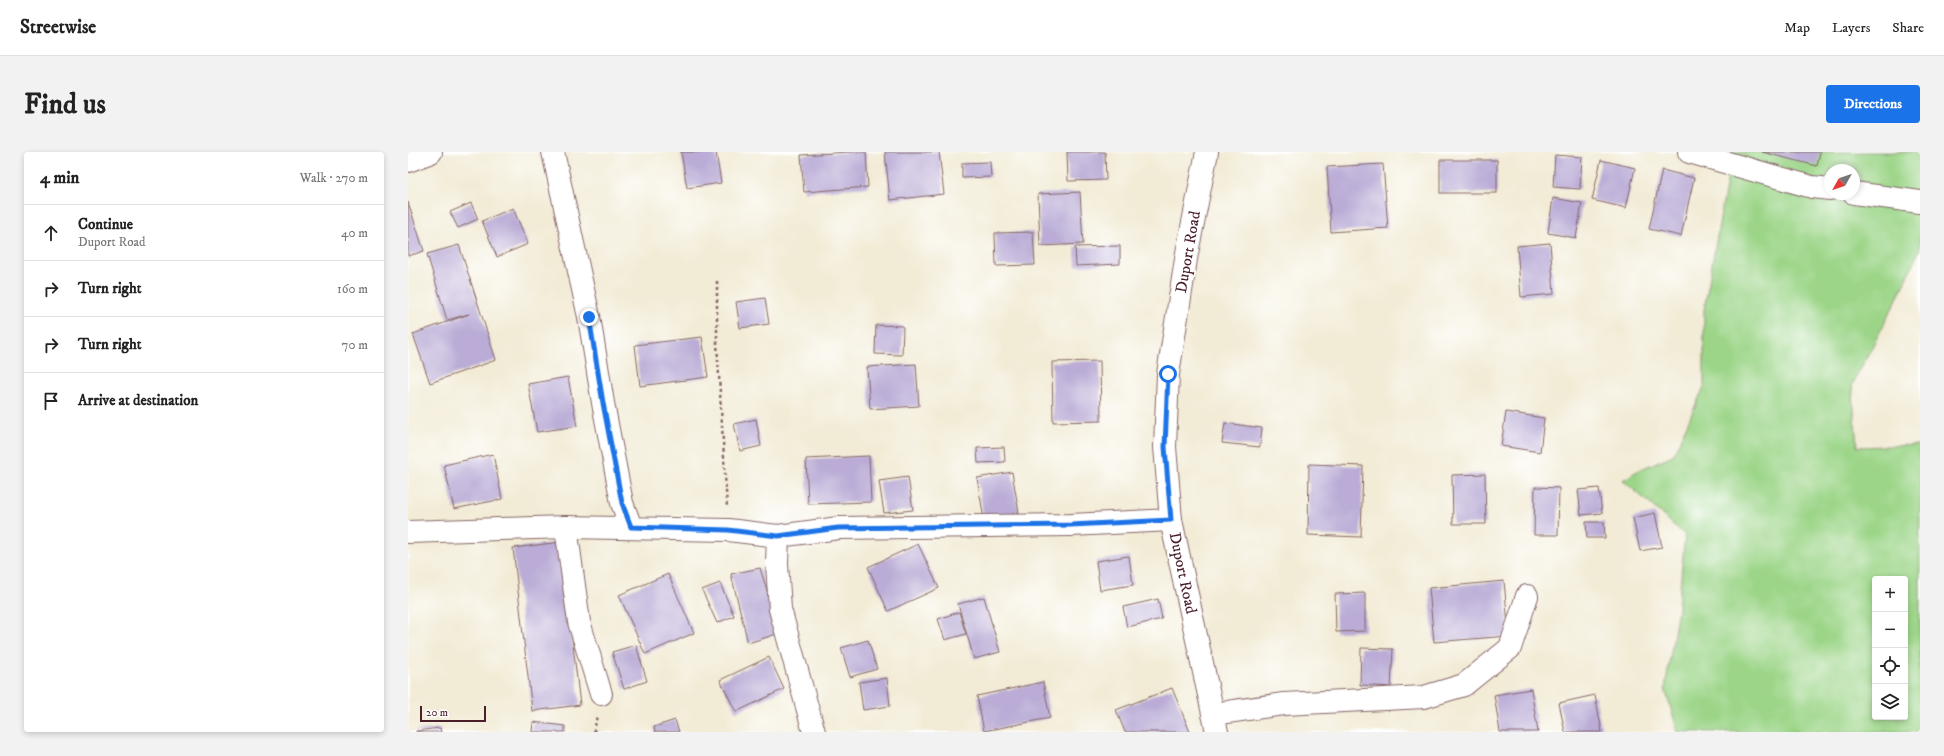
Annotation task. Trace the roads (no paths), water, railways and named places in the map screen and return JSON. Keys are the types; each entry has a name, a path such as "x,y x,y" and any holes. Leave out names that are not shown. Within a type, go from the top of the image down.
{"street":[{"path":"408,161 431,152"},
{"path":"553,152 589,317 603,403 622,503 631,527"},
{"name":"Duport Road","path":"1207,152 1187,253 1168,374 1165,447 1171,520 1215,723"},
{"path":"1688,152 1812,187 1824,188"},
{"path":"1860,194 1920,202"},
{"path":"408,532 566,526 728,530 778,536 838,528 1071,525 1171,520"},
{"path":"566,526 579,622 601,694"},
{"path":"778,536 777,564 780,609 814,732"},
{"path":"1215,723 1284,704 1424,697 1464,685 1510,648 1526,596"}]}
